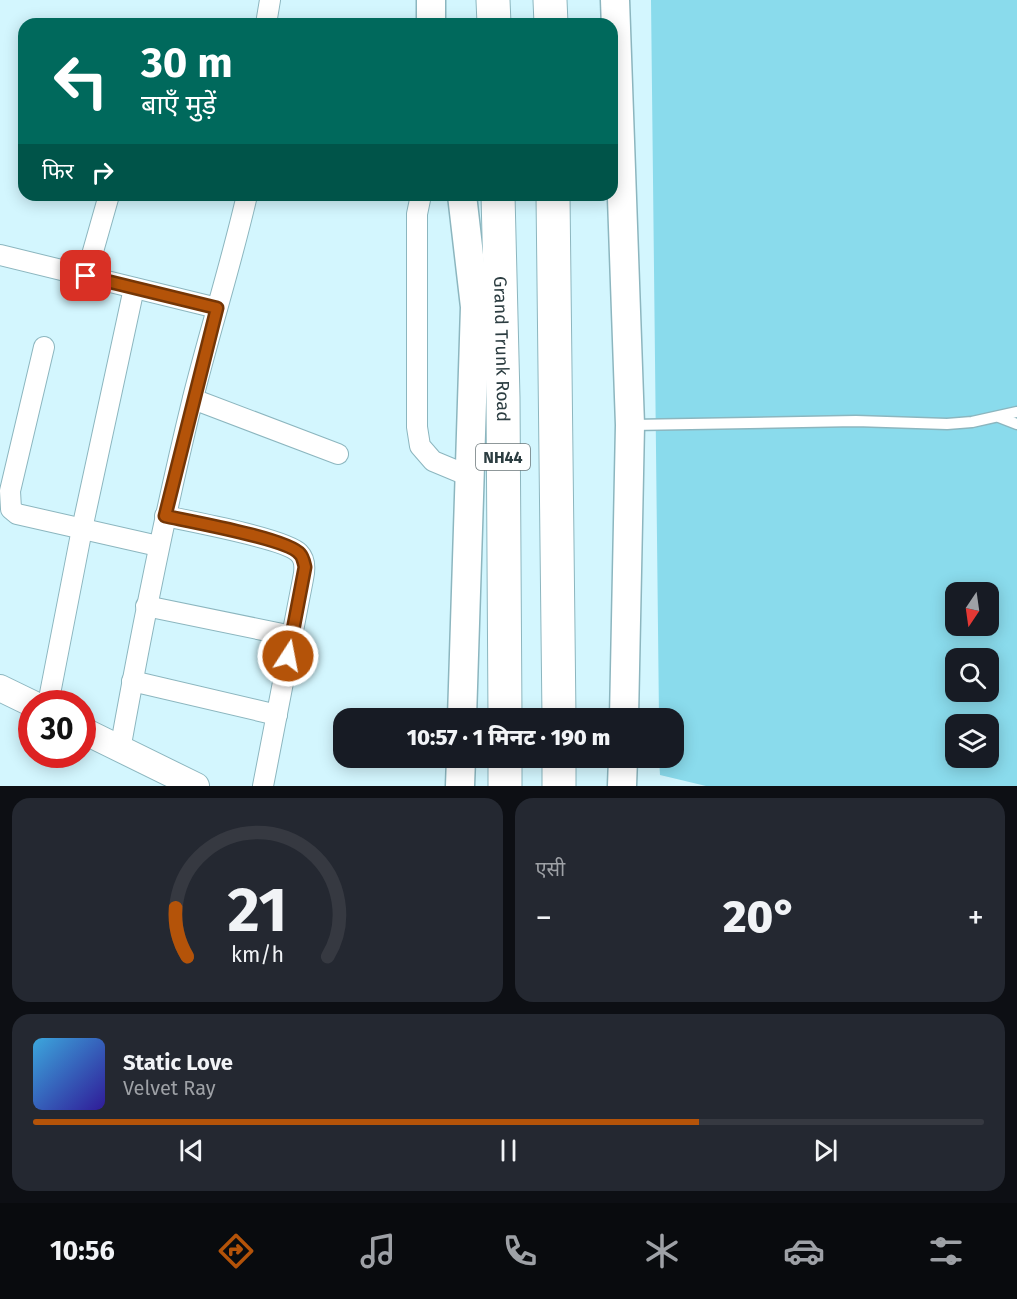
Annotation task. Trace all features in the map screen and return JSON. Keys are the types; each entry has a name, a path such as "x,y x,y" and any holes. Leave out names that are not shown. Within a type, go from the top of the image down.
{"highway":[{"path":"493,0 494,18"},
{"path":"550,0 550,18"},
{"name":"Grand Trunk Road","path":"498,201 503,398 505,708"},
{"path":"553,201 559,708"}],"main road":[{"path":"431,0 431,18"},
{"path":"615,0 616,18"},
{"path":"618,85 630,425 624,708"},
{"path":"462,708 475,308 463,201"},
{"path":"460,786 461,768"},
{"path":"622,786 623,768"}],"street":[{"path":"267,18 270,0"},
{"path":"86,276 107,201"},
{"path":"120,750 158,546 193,399 233,257 246,201"},
{"path":"420,201 417,214 417,427 420,446 434,461 469,476"},
{"path":"0,255 217,308"},
{"path":"51,690 82,529 134,288"},
{"path":"44,347 9,502 11,509 17,514 158,546"},
{"path":"193,399 338,454"},
{"path":"165,516 273,541 294,549 301,555 305,567 263,786"},
{"path":"146,606 292,636"},
{"path":"132,681 277,716"},
{"path":"0,688 18,697"},
{"path":"96,737 120,750 165,780 196,786"}],"lane":[{"path":"630,425 856,421 947,424 972,422 1017,412"},
{"path":"999,417 1017,424"}],"shaded area":[{"path":"651,0 1017,0 1017,786 706,786 660,775 660,768 684,768 684,708 659,708"}],"route":[{"path":"86,276 217,308 165,516 273,541 294,549 301,555 305,567 288,656"}]}
